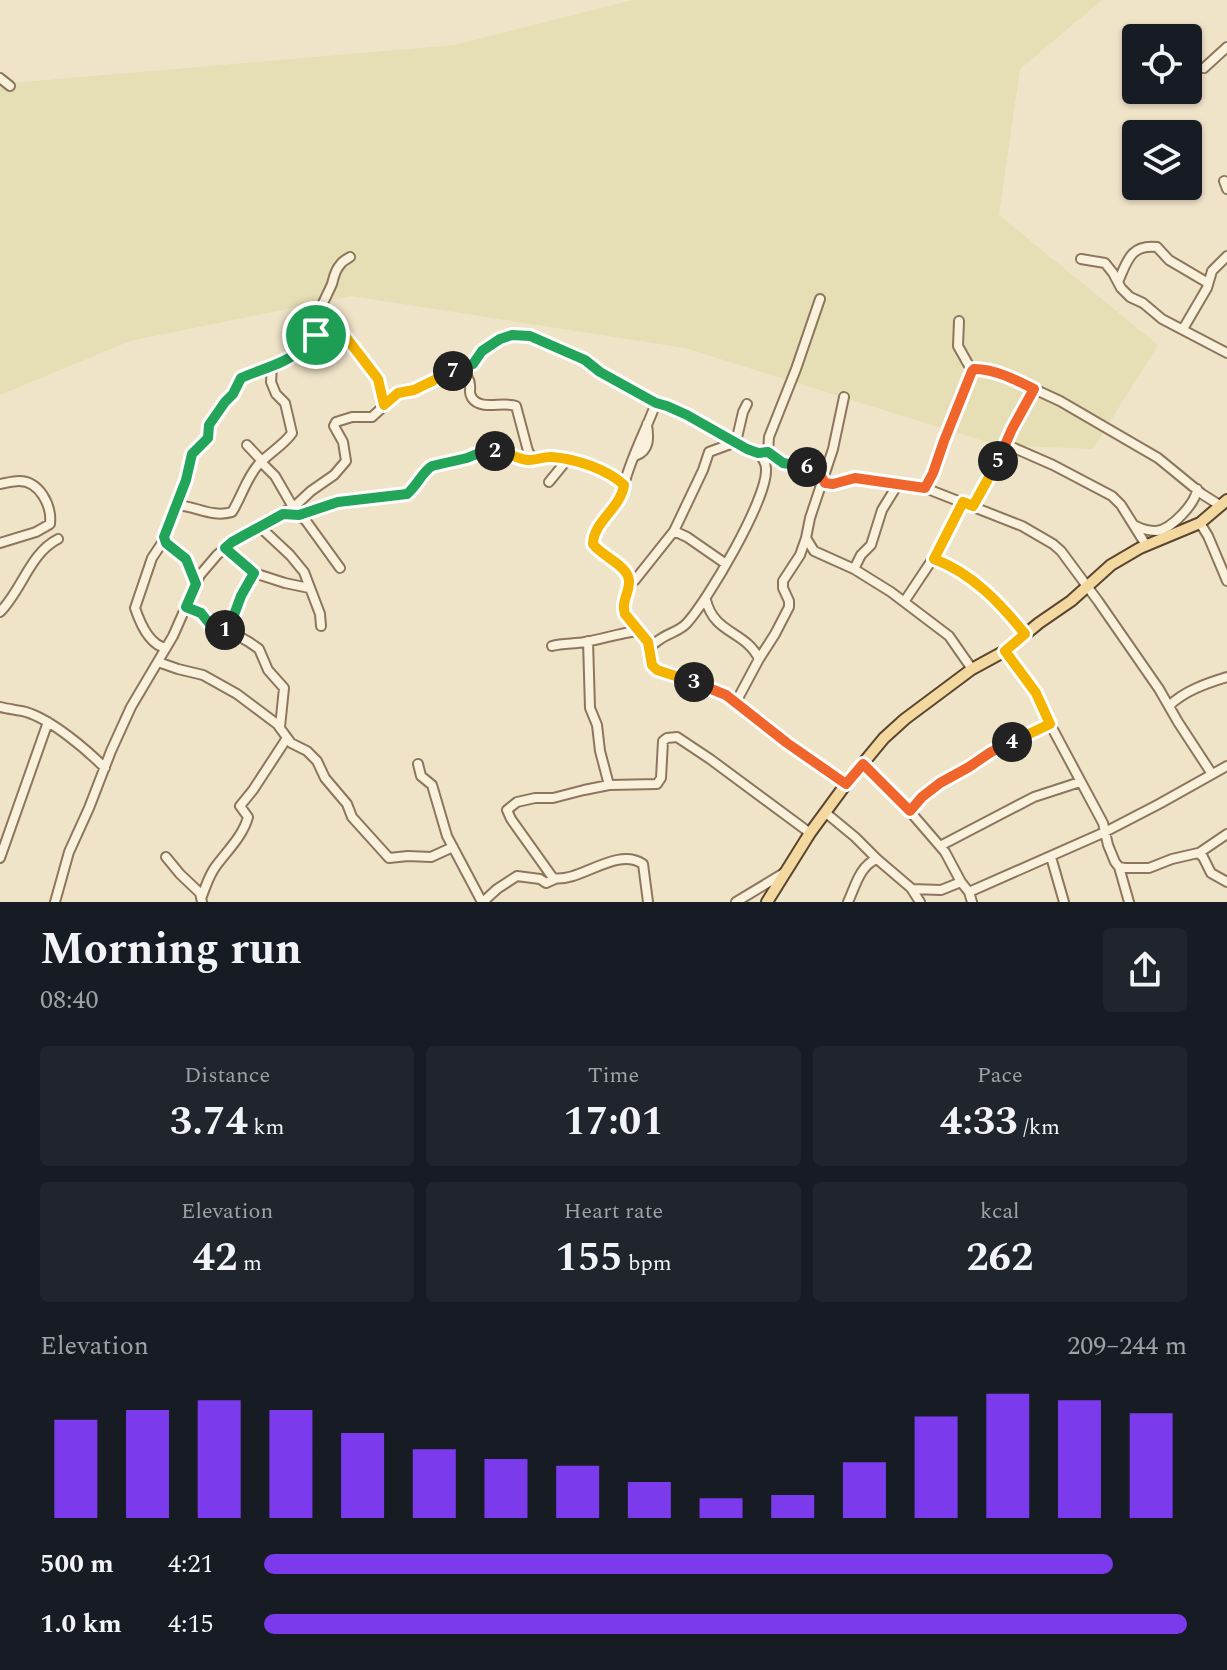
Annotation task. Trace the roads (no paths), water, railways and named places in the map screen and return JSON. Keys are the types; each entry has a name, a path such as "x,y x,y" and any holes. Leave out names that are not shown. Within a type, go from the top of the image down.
{"main road":[{"path":"767,902 810,833 846,784 884,738 905,719 972,669 1005,651 1088,587 1111,565 1146,545 1200,523 1224,503"}],"street":[{"path":"1204,68 1227,47"},
{"path":"0,78 10,86"},
{"path":"1118,282 1131,255 1142,247 1155,246 1169,260 1208,283"},
{"path":"1183,329 1212,271 1227,256"},
{"path":"316,335 315,324 334,274 339,265 350,257"},
{"path":"1081,259 1105,263 1130,297 1162,319 1227,353"},
{"path":"649,647 680,629 706,600 763,490 766,466 763,452 820,299"},
{"path":"959,321 958,346 972,371"},
{"path":"166,648 153,642 135,608 152,558 164,540 188,476 192,454 208,438 209,425 241,378 272,367 301,350 309,338 338,332 345,336 378,379 384,405"},
{"path":"55,902 69,852 131,707 166,648 205,568 232,542 283,514 334,475 346,461 343,442 334,426 336,422 352,417 372,417 398,393 414,390 473,364 482,351 506,336 524,335 566,350 656,403 677,410 736,442 783,463 818,471 825,483 855,478 925,488 1022,526 1053,544 1088,587 1212,774"},
{"path":"176,505 210,513 232,512 249,477 275,448 289,438 292,431 285,403 276,394 271,382 272,367"},
{"path":"460,368 469,379 470,394 477,402 516,406 533,459"},
{"path":"925,488 972,371 979,368 1060,401 1158,458 1197,489 1224,503"},
{"path":"973,506 1034,389"},
{"path":"736,702 789,607 783,581 806,538 833,449 844,397"},
{"path":"656,403 628,469 619,501 592,538 595,548 629,576 623,609 645,637 652,665 657,670 715,689 846,784"},
{"path":"736,442 747,404"},
{"path":"629,584 674,531 709,452 736,442"},
{"path":"1005,444 1109,494 1121,505 1146,545"},
{"path":"247,445 275,476 293,507"},
{"path":"283,514 299,515 338,502 407,494 428,468 484,451 504,452 526,460 555,457 592,466 611,474 624,485"},
{"path":"549,482 567,460"},
{"path":"0,484 25,481 40,490 51,522 36,532 0,543"},
{"path":"854,569 871,545 882,510 898,484"},
{"path":"1135,526 1156,531 1166,528 1194,499 1197,489"},
{"path":"904,602 934,559 963,502"},
{"path":"299,515 340,568"},
{"path":"1200,523 1227,581"},
{"path":"260,527 304,572 320,614 321,626"},
{"path":"674,531 726,564"},
{"path":"806,538 814,551"},
{"path":"0,612 40,551 58,539"},
{"path":"164,540 186,559 196,584"},
{"path":"225,548 254,573 309,588"},
{"path":"802,550 814,551 854,569 904,602 949,636 972,669"},
{"path":"934,559 953,568 996,599 1025,634"},
{"path":"226,629 254,573"},
{"path":"706,600 715,621 747,642 759,659"},
{"path":"186,607 204,615 209,623 218,628 226,629 255,645 268,670 284,688 280,727"},
{"path":"552,646 638,631"},
{"path":"588,641 590,708 597,725 609,785"},
{"path":"1005,651 1036,693 1101,818 1129,902"},
{"path":"158,662 203,675 237,694 280,727 293,745 313,756 328,783 347,804 352,817 386,855 393,858 431,857 453,847"},
{"path":"1169,706 1181,696 1227,677"},
{"path":"0,707 25,712 48,722 105,768"},
{"path":"0,858 48,722"},
{"path":"910,811 940,783 991,752 1050,724"},
{"path":"555,879 507,810 517,802 553,798 609,785 657,784 661,778 663,741 671,737 677,737 702,752 810,833"},
{"path":"202,899 213,870 245,827 248,817 240,806 287,738"},
{"path":"418,764 421,776 432,785 443,825 482,902 517,876 540,879 546,883 610,863 634,859 643,864 648,902"},
{"path":"863,764 940,846 972,902"},
{"path":"969,892 1105,832 1227,766"},
{"path":"940,846 1034,797 1080,782"},
{"path":"826,813 911,888 920,902"},
{"path":"1119,867 1149,868 1199,853 1227,834"},
{"path":"1199,853 1211,873 1227,882"},
{"path":"166,857 202,899"},
{"path":"1051,857 1064,902"},
{"path":"848,902 862,871 868,863 877,859"},
{"path":"736,902 784,873"},
{"path":"911,888 941,890 961,882"}]}
